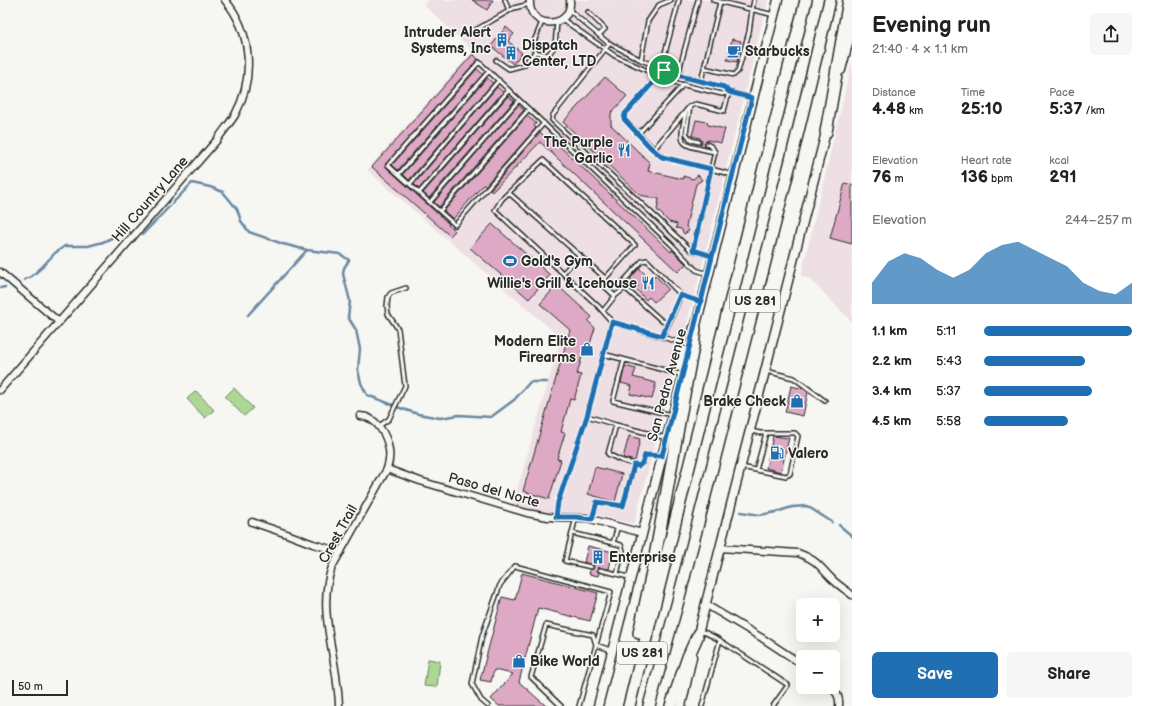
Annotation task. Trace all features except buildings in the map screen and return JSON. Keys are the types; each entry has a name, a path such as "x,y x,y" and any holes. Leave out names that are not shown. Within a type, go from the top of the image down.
{"highway":[{"name":"US 281","path":"629,706 806,0"},
{"name":"US 281","path":"649,706 682,587 787,176 830,0"},
{"path":"826,132 849,0"},
{"path":"625,706 634,653 649,589 695,329"},
{"path":"671,706 688,657 698,634"}],"main road":[{"name":"San Pedro Avenue","path":"695,329 712,256 778,0"},
{"path":"681,706 705,604 766,371 852,28"},
{"name":"San Pedro Avenue","path":"598,706 672,415 692,346"}],"street":[{"name":"Hill Country Lane","path":"0,390 217,140 235,115 248,80 247,50 237,16 225,0"},
{"path":"530,2 534,16 542,22 551,23 560,20 569,10 572,0"},
{"path":"0,272 59,322"},
{"name":"Crest Trail","path":"339,706 338,688 325,599 329,575 388,469 390,455 387,440 379,427 369,418 360,416"},
{"name":"Paso del Norte","path":"388,469 420,481 527,513 542,516 592,519 642,533"},
{"path":"252,522 313,544 341,552"},
{"path":"720,548 798,553 817,563 832,579 852,595"},
{"path":"705,604 796,661"},
{"path":"837,694 840,700 839,706"}],"lane":[{"path":"505,0 509,11"},
{"path":"641,60 648,21 659,5 670,0"},
{"path":"679,0 659,76 625,114 624,119 662,157 733,175"},
{"path":"678,74 698,0"},
{"path":"713,0 774,15"},
{"path":"704,68 734,75 738,72 749,32 754,0"},
{"path":"472,32 509,11 530,2"},
{"path":"701,81 720,2"},
{"path":"569,10 610,43 641,60 662,69 724,87 729,92 752,98"},
{"path":"588,12 605,29 599,35"},
{"path":"535,52 548,55 556,46 560,20 615,56 659,76 722,94 729,92"},
{"path":"535,52 533,44 542,22"},
{"path":"610,43 553,115 552,120 693,250 712,256"},
{"path":"496,60 509,70 524,65 535,52"},
{"path":"544,123 455,225 388,165 479,62 499,80 671,244 696,270 708,274"},
{"path":"399,174 489,71"},
{"path":"410,184 499,80"},
{"path":"638,134 684,84"},
{"path":"419,193 509,90"},
{"path":"654,149 690,106 696,104 724,111 729,92"},
{"path":"430,202 519,100"},
{"path":"690,106 686,133 691,140 699,142"},
{"path":"440,211 529,109"},
{"path":"686,110 681,135 682,140 689,146 715,152"},
{"path":"693,250 715,152 712,147 707,144"},
{"path":"615,296 601,283 635,245 543,160 502,199 495,210 603,311 612,322 692,346"},
{"path":"509,193 605,278"},
{"path":"563,273 580,255"},
{"path":"669,323 662,321 625,288 623,282 642,261 646,260 680,295 701,302"},
{"path":"379,427 389,419 404,390 405,384 398,329 388,314 387,302 391,293 406,288"},
{"path":"603,311 615,296 625,288"},
{"path":"662,336 680,295"},
{"path":"556,517 558,502 587,416 612,322"},
{"path":"603,354 683,375"},
{"path":"624,360 613,401 672,415"},
{"path":"766,371 794,378 825,401"},
{"path":"587,416 666,438"},
{"path":"616,425 608,454 620,460 639,466 643,462 645,455 662,456"},
{"path":"741,467 786,476 790,474 798,436 795,433 766,433 750,431"},
{"path":"756,470 766,433"},
{"path":"592,519 597,502 623,506 634,465"},
{"path":"576,517 565,561 591,568"},
{"path":"613,543 618,526"},
{"path":"572,533 621,545 623,550 617,574"},
{"path":"488,706 481,700 472,684 482,636 500,586 515,566 611,592 579,706"},
{"path":"600,570 631,578"},
{"path":"561,706 531,677 546,625 593,635 596,645"},
{"path":"698,634 706,633 720,640 788,685 773,706"},
{"path":"702,706 720,640"},
{"path":"596,645 612,650"}],"shaded area":[{"path":"428,0 768,0 702,266 634,524 597,515 544,512 513,504 561,338 367,170 473,51 424,5"},
{"path":"852,62 852,322 810,279 801,276"}],"green space":[{"path":"234,388 253,408 244,416 225,397"},
{"path":"196,391 214,410 205,418 187,399"},
{"path":"428,659 440,661 437,687 424,686"}],"waterway":[{"path":"143,234 192,183 223,192 237,209 241,221 249,232 283,244 307,250 340,254 349,260 344,268 343,274 350,301 348,317 356,330 360,349 358,370 361,383 367,395 393,405"},
{"path":"24,280 32,276 55,253 65,246 88,246 103,242 126,231 130,232"},
{"path":"248,315 307,250"},
{"path":"0,288 5,287"},
{"path":"397,407 418,414 440,418 459,415 491,417 514,400 530,382 547,382"},
{"path":"741,512 760,515 792,507 807,506 832,522"},
{"path":"839,525 852,536"}],"place":[{"name":"Intruder Alert Systems, Inc","path":"502,40"},
{"name":"Starbucks","path":"734,51"},
{"name":"Dispatch Center, LTD","path":"511,53"},
{"name":"The Purple Garlic","path":"624,150"},
{"name":"Gold's Gym","path":"510,261"},
{"name":"Willie's Grill & Icehouse","path":"648,283"},
{"name":"Modern Elite Firearms","path":"587,349"},
{"name":"Brake Check","path":"797,401"},
{"name":"Valero","path":"777,453"},
{"name":"Enterprise","path":"598,557"},
{"name":"Bike World","path":"519,661"}],"route":[{"path":"664,70 684,77 724,87 729,92 752,98 695,329 662,456 645,455 643,462 639,466 634,465 623,506 597,502 592,519 556,517 558,502 587,416 612,322 662,336 680,295 701,302 712,256 693,250 711,169 662,157 650,147 624,119 625,114 664,70"}]}
